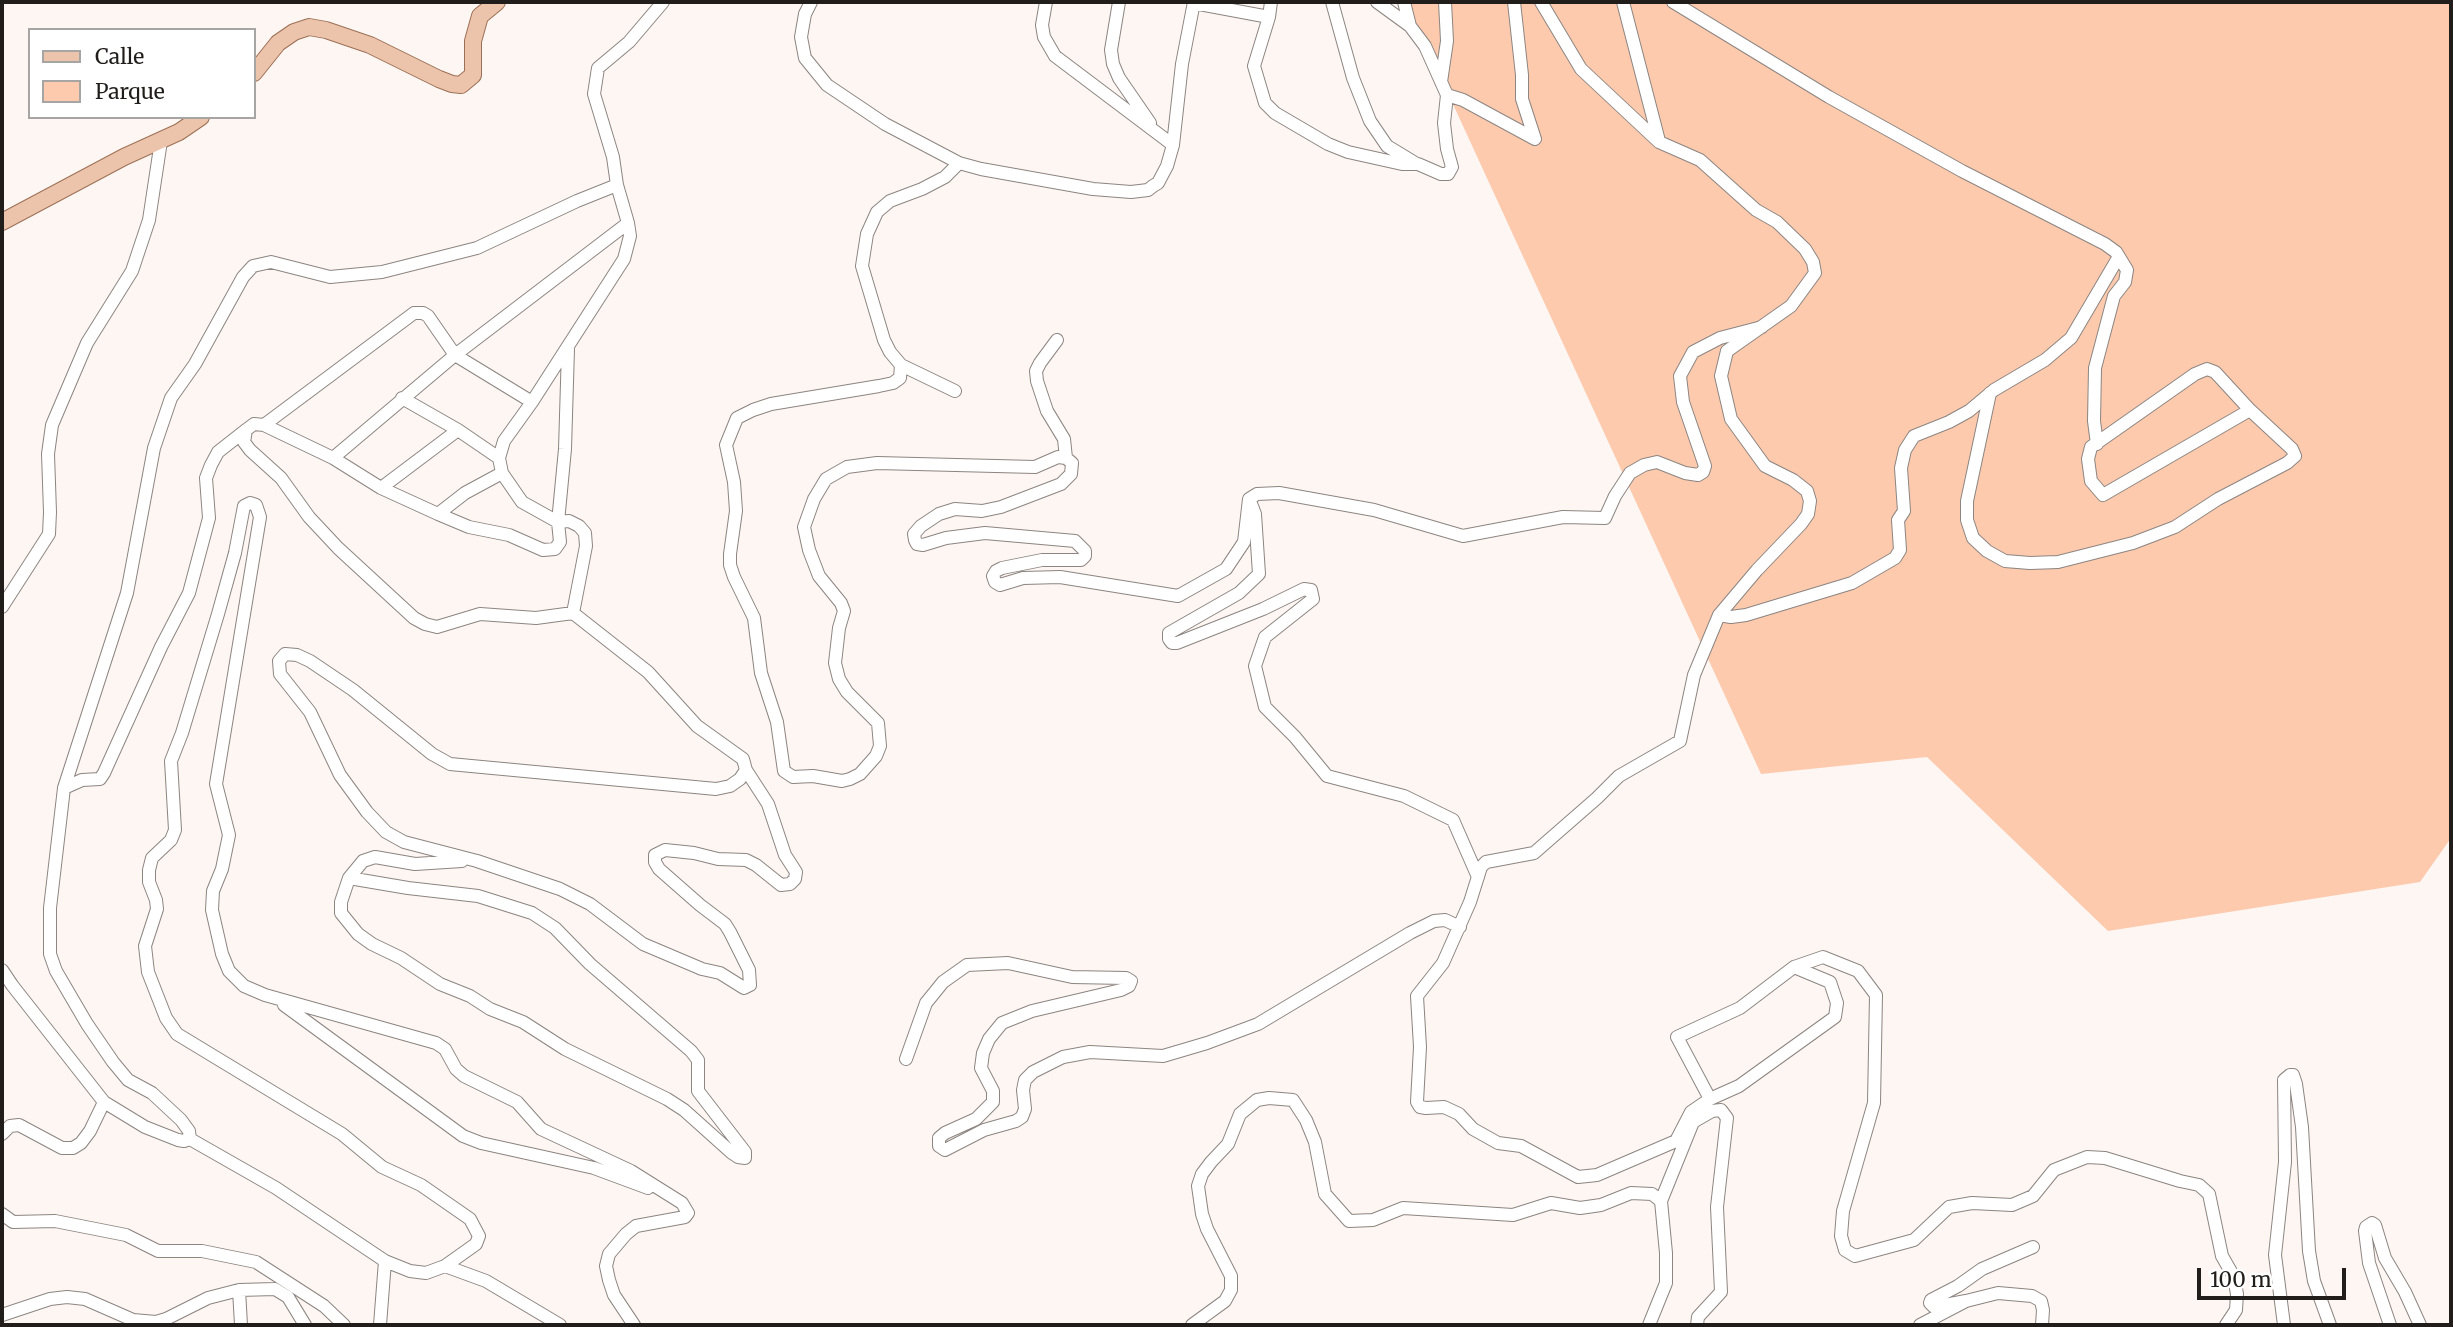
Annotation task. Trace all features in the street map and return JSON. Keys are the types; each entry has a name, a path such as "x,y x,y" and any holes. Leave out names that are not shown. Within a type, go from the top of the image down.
{"main road":[{"path":"256,70 278,43 309,27 326,30 370,46 439,79 461,85 473,75 473,41 481,16 497,2"},
{"path":"2,222 124,157 179,132 198,119"}],"street":[{"path":"573,613 586,546 585,533 569,521 558,522 522,502 502,473 499,458 503,441 532,402 624,259 630,236 628,223 617,185 613,157 594,94 598,68 629,42 663,2"},
{"path":"811,2 805,14 801,37 805,58 827,85 885,124 959,163 1093,189 1131,192 1148,190 1158,183 1167,166 1173,145 1182,64 1194,2 1269,17"},
{"path":"1045,2 1042,25 1044,37 1055,56 1173,145"},
{"path":"1119,2 1111,50 1113,64 1119,78 1156,132"},
{"path":"1270,2 1269,17 1254,66 1265,103 1275,113 1328,144 1348,152 1402,164 1418,164"},
{"path":"1332,2 1353,78 1370,121 1387,146 1418,164 1441,174 1448,174 1452,167 1444,123 1447,41 1445,2"},
{"path":"1377,2 1410,26 1425,46 1444,88 1535,139 1522,99 1514,2"},
{"path":"1404,2 1410,26"},
{"path":"1541,2 1581,69 1659,142 1700,160 1756,210 1777,222 1805,249 1813,262 1815,273 1791,306 1727,351 1721,376 1731,418 1765,466 1793,480 1807,491 1810,501 1808,514 1801,524 1756,569 1719,615 1694,675 1680,741 1619,775 1534,853 1486,862 1481,867 1460,927 1443,963 1417,996 1420,1047 1417,1102 1420,1107 1444,1107 1459,1114 1473,1129 1499,1143 1521,1146 1578,1177 1597,1175 1680,1143 1693,1122 1712,1111 1721,1111 1727,1118 1717,1207 1721,1292 1698,1317 1697,1325"},
{"path":"1623,2 1659,142"},
{"path":"1673,2 1829,97 1962,171 2105,244 2116,253 2127,270 2125,282 2114,296 2095,368 2094,421 2097,443"},
{"path":"2,607 48,534 48,454 52,425 86,344 132,271 149,220 161,141"},
{"path":"954,391 901,365 890,352 874,310 862,266 867,234 877,212 890,201 922,190 945,177 959,163"},
{"path":"190,1139 189,1131 181,1120 152,1093 128,1080 121,1071 87,1024 56,971 50,954 50,908 64,788 127,593 154,448 171,398 195,364 243,277 253,266 271,262 330,277 383,272 477,248 617,185"},
{"path":"333,458 455,355 628,223"},
{"path":"1719,615 1746,615 1852,583 1895,558 1900,550 1898,520 1904,512 1901,468 1905,450 1914,436 1950,422 1969,411 1990,393 2045,360 2071,338 2118,258"},
{"path":"264,425 414,313 428,316 455,355 532,402"},
{"path":"1249,499 1257,494 1279,493 1374,510 1462,536 1563,517 1605,518 1630,473 1644,465 1657,462 1685,473 1698,475 1703,472 1705,466 1683,402 1680,376 1693,352 1720,338 1762,327"},
{"path":"1057,340 1036,371 1047,411 1064,439 1066,458"},
{"path":"64,788 82,780 100,779 104,773 161,647 189,593 209,518 206,478 218,452 254,424 264,425 333,458 381,488 469,527 509,535 542,550 555,549 560,542 558,522 565,449 568,347"},
{"path":"901,365 900,378 893,383 771,404 753,410 737,418 726,445 734,482 736,512 730,565 754,618 761,673 777,722 782,763 788,775 850,779 860,774 876,756 880,746 878,723 847,692 839,679 835,663 844,611 841,603 819,576 809,551 804,527 814,499 826,479 846,467 877,463 1035,467 1058,457 1066,458 1072,463 1071,474 1061,484 1001,507 982,511 955,509 939,514 914,534 918,544 923,545 946,538 985,533 1075,541 1085,551 1081,560 1042,560 1002,568 993,576 995,582 1000,585 1023,578 1060,576 1178,596 1226,569 1244,542 1249,499"},
{"path":"1990,393 1968,501 1967,520 1973,538 1987,551 2004,561 2029,563 2058,562 2133,543 2175,527 2218,499 2287,463 2295,456 2292,449 2250,410 2215,372 2207,369 2194,374 2091,447 2088,459 2091,481 2103,495 2250,410"},
{"path":"402,398 458,430 499,458"},
{"path":"247,430 244,442 281,478 309,517 414,618 437,627 480,614 536,618 573,613 649,672 697,726 743,759 746,770 768,804 785,855 796,873 790,884 781,885 746,860 718,859 665,850 655,855 659,869 730,932 749,970 750,985 744,988 726,976 702,969 643,944 590,904 560,888 477,860 404,842 386,832 367,812 340,775 310,712 280,674 279,661 285,654 298,655 319,667 353,690 432,754 450,764 716,789 730,786 740,779 746,770"},
{"path":"381,488 458,430"},
{"path":"439,514 465,493 502,473"},
{"path":"1249,499 1255,514 1259,573 1239,593 1169,633 1169,639 1172,643 1177,643 1263,609 1304,589 1311,590 1313,598 1265,637 1255,666 1265,708 1295,737 1327,776 1404,796 1453,820 1478,877"},
{"path":"2,970 104,1102 145,1127 178,1140 190,1139 276,1188 385,1262 410,1271 426,1273 445,1266 476,1244 479,1236 470,1220 421,1185 382,1167 342,1135 177,1034 166,1018 148,972 145,946 157,909 149,882 149,870 152,858 171,840 175,830 171,761 218,614 235,553 244,506 250,503 256,505 260,517 217,767 216,785 229,835 222,869 213,891 212,910 222,954 229,971 244,986 289,1008 463,1136 481,1143 594,1168 676,1198"},
{"path":"349,878 478,896 533,913 555,928 590,964 691,1051 698,1060 700,1070 697,1079 698,1091 745,1152 745,1158 732,1153 667,1098 565,1049 523,1022 440,984 401,958 372,944 348,924 341,914 341,902 349,878 363,861 375,857 415,864 477,860"},
{"path":"906,1059 926,1003 943,982 967,965 1008,963 1072,977 1126,978 1131,981 1129,986 1121,990 1032,1011 1002,1023 989,1039 981,1068 993,1091 993,1102 976,1119 944,1133 939,1138 939,1146 945,1150 984,1130 1022,1117 1025,1110 1025,1080 1032,1073 1063,1057 1090,1052 1163,1056 1207,1043 1258,1024 1434,921 1445,920 1460,927"},
{"path":"1710,1099 1677,1037 1740,1008 1794,967 1823,957 1858,971 1876,995 1874,1103 1843,1211 1841,1236 1845,1250 1854,1256 1914,1240 1949,1207 1972,1203 2012,1205 2033,1196 2054,1170 2087,1157 2105,1158 2199,1185 2209,1194 2222,1256 2234,1277 2237,1294 2236,1310 2225,1325"},
{"path":"1649,1325 1666,1283 1661,1201 1691,1112 1710,1099 1739,1086 1835,1017 1837,1003 1830,982 1794,967"},
{"path":"265,995 436,1043 444,1049 456,1069 464,1076 517,1102 541,1129 631,1171 676,1198 686,1208 688,1213 685,1217 636,1226 625,1234 609,1254 606,1266 614,1295 634,1325"},
{"path":"2284,1325 2275,1255 2285,1162 2284,1080 2293,1075 2302,1127 2309,1251 2314,1281 2330,1325"},
{"path":"1192,1325 1225,1301 1231,1290 1231,1276 1202,1214 1198,1186 1202,1174 1228,1144 1240,1114 1257,1100 1293,1100 1306,1120 1315,1142 1325,1194 1349,1221 1373,1220 1403,1208 1513,1215 1551,1203 1580,1208 1601,1205 1631,1193 1652,1194 1661,1201"},
{"path":"2,1134 10,1126 19,1125 62,1148 73,1148 81,1143 90,1131 104,1102"},
{"path":"2,1214 13,1222 55,1221 126,1235 158,1251 202,1251 256,1262 324,1306 344,1325"},
{"path":"2390,1325 2369,1263 2365,1231 2372,1223 2375,1225 2385,1258 2420,1325"},
{"path":"2033,1247 1982,1269 1930,1303 1934,1307 1998,1293 2032,1296 2040,1301 2043,1310 2042,1325"},
{"path":"380,1325 385,1262"},
{"path":"445,1266 486,1281 560,1325"},
{"path":"288,1282 288,1297"},
{"path":"2,1315 50,1299 67,1297 85,1299 133,1320 156,1322 208,1298 239,1290 275,1289 288,1297 305,1325"},
{"path":"239,1290 241,1325"},
{"path":"1920,1325 1966,1301"}],"green space":[{"path":"1406,2 2451,2 2451,838 2420,882 2108,931 1927,757 1761,774"}]}
